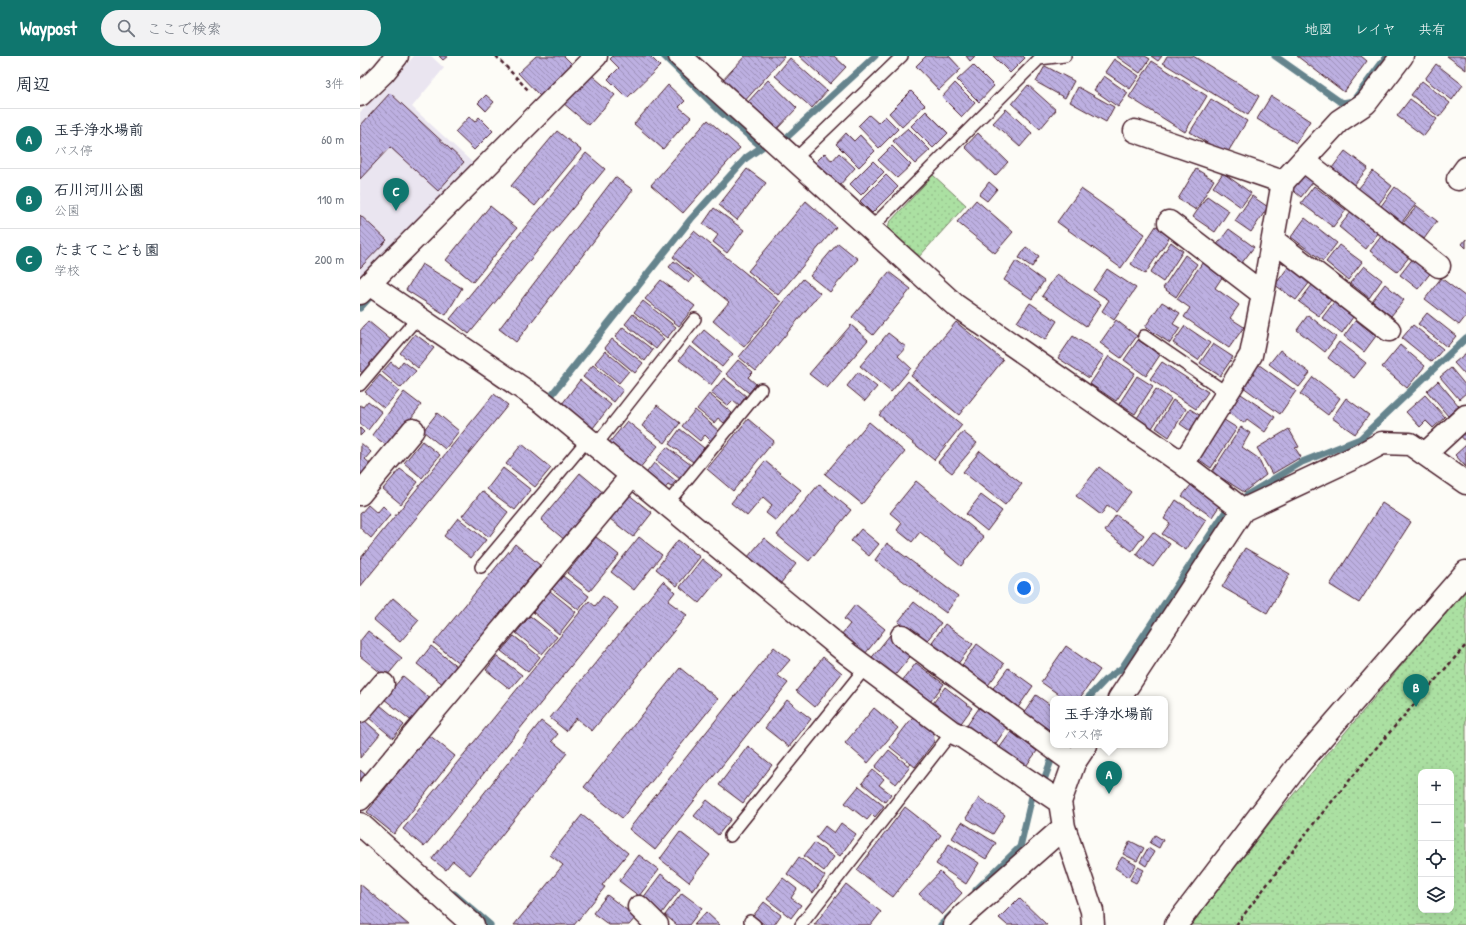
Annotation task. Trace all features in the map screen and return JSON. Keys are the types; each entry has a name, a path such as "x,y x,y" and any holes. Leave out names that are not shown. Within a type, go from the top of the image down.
{"street":[{"path":"360,95 398,56"},
{"path":"596,56 363,288 418,317 544,403 866,667 952,732 963,737 1060,802"},
{"path":"680,56 955,305 1183,464 1244,510"},
{"path":"1183,464 1250,355 1263,294 1283,182 1339,121 1366,104 1402,56"},
{"path":"1135,131 1283,182"},
{"path":"1303,160 1439,266"},
{"path":"1169,222 1263,294"},
{"path":"1273,240 1389,330"},
{"path":"1425,454 1466,416"},
{"path":"369,493 413,430"},
{"path":"1121,696 1244,510 1382,443 1410,444 1466,483"},
{"path":"360,799 632,475"},
{"path":"1176,925 1298,765 1466,572"},
{"path":"902,636 1050,744"},
{"path":"360,710 383,684"},
{"path":"1055,748 1074,762"},
{"path":"1084,748 1074,762 1060,802 1064,827 1092,911 1093,925"},
{"path":"360,824 473,925"},
{"path":"955,925 965,914 1064,827"}],"lane":[{"path":"794,160 902,56"},
{"path":"870,229 1040,57 1065,56"},
{"path":"360,385 418,317"},
{"path":"481,567 592,442 695,319"},
{"path":"1144,336 1227,393"},
{"path":"667,504 761,389"},
{"path":"730,836 866,667"},
{"path":"801,925 952,732"}],"path":[{"path":"496,56 545,107"},
{"path":"1236,925 1315,822 1417,700 1466,645"}],"shaded area":[{"path":"414,56 431,56 444,68 412,107 475,165 367,274 360,276 360,112 385,89"}],"green space":[{"path":"933,175 966,205 917,259 888,232 889,223"},
{"path":"1466,591 1466,925 1191,925 1272,820 1421,642"}],"building":[{"path":"439,56 448,56 443,60"},
{"path":"536,56 564,56 573,65 540,96 518,73"},
{"path":"613,56 650,56 660,66 627,98 608,79 619,68 610,59"},
{"path":"745,56 784,57 743,103 721,82"},
{"path":"799,56 834,56 846,67 830,84"},
{"path":"926,56 949,56 961,69 939,90 916,66"},
{"path":"966,56 975,56 970,61"},
{"path":"993,56 1023,56 1025,58 1010,73"},
{"path":"1116,56 1145,56 1150,59 1140,73"},
{"path":"1151,56 1162,56 1158,61"},
{"path":"1167,56 1193,56 1259,96 1248,115 1163,63"},
{"path":"1297,56 1361,56 1367,61 1344,92"},
{"path":"1447,56 1466,56 1466,70"},
{"path":"790,58 827,91 812,108 775,76"},
{"path":"1114,59 1139,76 1130,89 1105,72"},
{"path":"1152,61 1207,96 1185,132 1129,97"},
{"path":"1436,64 1463,85 1452,100 1425,79"},
{"path":"973,65 994,86 979,102 957,80"},
{"path":"1045,66 1074,81 1065,98 1036,82"},
{"path":"589,73 615,95 589,125 563,103"},
{"path":"1104,76 1128,93 1118,107 1094,90"},
{"path":"768,80 797,108 776,130 747,103"},
{"path":"1422,81 1450,103 1439,117 1411,95"},
{"path":"955,83 975,103 962,117 942,97"},
{"path":"668,85 685,101 679,107 691,117 663,149 634,124"},
{"path":"1028,85 1056,110 1040,129 1012,104"},
{"path":"1078,87 1114,107 1106,122 1070,102"},
{"path":"911,91 925,105 902,127 889,113"},
{"path":"390,93 464,162 438,191 390,147 360,179 360,126"},
{"path":"486,95 494,102 486,111 478,103"},
{"path":"1271,96 1310,121 1296,143 1257,119"},
{"path":"1211,99 1247,121 1226,155 1190,132"},
{"path":"1410,99 1437,119 1424,136 1397,116"},
{"path":"1006,109 1032,133 1020,147 993,123"},
{"path":"926,111 948,133 933,148 911,126"},
{"path":"869,115 878,123 885,116 898,129 879,148 858,126"},
{"path":"469,117 475,122 479,117 493,131 474,150 455,132"},
{"path":"708,120 740,148 683,213 651,185"},
{"path":"908,128 930,150 915,164 893,141"},
{"path":"557,131 581,150 535,206 511,186"},
{"path":"846,133 854,141 860,135 875,151 859,167 836,144"},
{"path":"978,133 1008,162 995,176 965,147"},
{"path":"892,146 911,165 897,178 878,160"},
{"path":"1345,151 1368,168 1354,185 1332,168"},
{"path":"586,153 605,169 469,334 450,319"},
{"path":"825,153 832,161 839,153 855,168 838,187 814,164"},
{"path":"873,161 884,172 861,195 850,184"},
{"path":"747,169 766,183 737,220 719,205"},
{"path":"1196,169 1214,180 1196,210 1178,199"},
{"path":"1373,171 1392,186 1378,205 1358,189"},
{"path":"1223,173 1251,193 1241,207 1213,187"},
{"path":"1302,173 1313,182 1301,197 1290,188"},
{"path":"886,175 898,187 872,213 860,201"},
{"path":"615,177 633,190 516,342 499,329"},
{"path":"989,182 997,189 987,201 979,195"},
{"path":"1314,186 1346,210 1333,227 1301,203"},
{"path":"1395,187 1416,204 1402,222 1381,206"},
{"path":"1081,189 1145,234 1121,268 1057,222"},
{"path":"1207,196 1229,211 1215,232 1193,217"},
{"path":"1252,196 1268,207 1251,232 1235,221"},
{"path":"976,200 1013,232 995,253 957,222"},
{"path":"806,201 836,227 778,295 748,271"},
{"path":"490,206 517,228 473,282 446,260"},
{"path":"1417,206 1437,221 1424,239 1403,223"},
{"path":"714,208 744,230 727,253 713,242 718,235 703,224"},
{"path":"1352,211 1379,232 1366,249 1339,227"},
{"path":"360,215 387,240 360,268"},
{"path":"1305,218 1337,243 1323,261 1291,237"},
{"path":"1156,226 1171,235 1145,274 1131,264"},
{"path":"1229,229 1254,247 1241,264 1216,246"},
{"path":"694,231 781,302 744,347 713,321 729,302 673,257"},
{"path":"1382,235 1410,256 1397,272 1370,251"},
{"path":"1466,239 1466,248 1462,244"},
{"path":"1171,242 1183,251 1163,282 1150,273"},
{"path":"838,243 858,259 830,292 810,276"},
{"path":"1339,245 1362,262 1348,280 1326,262"},
{"path":"1026,247 1039,256 1032,267 1019,258"},
{"path":"1185,255 1197,264 1176,297 1163,288"},
{"path":"1414,257 1432,271 1418,289 1400,275"},
{"path":"1205,259 1225,273 1215,288 1239,305 1230,318 1244,327 1229,348 1184,317 1190,308 1177,299"},
{"path":"674,261 694,277 689,283 669,267"},
{"path":"1016,261 1044,281 1032,299 1004,280"},
{"path":"422,264 462,288 446,315 406,290"},
{"path":"1289,266 1310,282 1296,300 1275,285"},
{"path":"1364,266 1382,280 1369,298 1350,283"},
{"path":"1107,269 1136,288 1114,320 1102,311 1109,300 1093,290"},
{"path":"889,272 911,289 873,335 852,317"},
{"path":"1057,274 1101,304 1086,326 1042,296"},
{"path":"1441,278 1466,297 1466,316 1459,325 1425,299"},
{"path":"803,279 820,293 756,371 739,357"},
{"path":"661,280 695,306 679,326 645,299"},
{"path":"1385,284 1404,300 1391,316 1372,301"},
{"path":"1312,285 1331,300 1319,316 1299,302"},
{"path":"643,301 676,327 667,338 634,312"},
{"path":"1162,302 1180,313 1173,324 1180,328 1170,343 1145,327"},
{"path":"1334,302 1353,317 1342,333 1322,318"},
{"path":"1030,303 1057,321 1045,340 1017,322"},
{"path":"1427,313 1456,336 1447,347 1418,324"},
{"path":"633,314 664,339 656,349 625,324"},
{"path":"1308,315 1336,337 1325,352 1297,330"},
{"path":"1116,320 1137,336 1121,358 1100,343"},
{"path":"1356,320 1376,336 1364,352 1344,336"},
{"path":"368,321 391,340 364,374 360,371 360,331"},
{"path":"956,322 1003,360 959,415 911,376"},
{"path":"851,325 868,340 827,388 809,374"},
{"path":"1413,325 1443,349 1432,362 1402,338"},
{"path":"1185,326 1210,343 1198,360 1173,343"},
{"path":"623,327 653,350 645,361 615,337"},
{"path":"704,330 733,354 722,367 693,343"},
{"path":"888,333 906,347 898,356 911,368 891,392 860,366"},
{"path":"415,334 434,348 418,368 400,353"},
{"path":"1073,336 1104,356 1089,378 1058,358"},
{"path":"612,339 643,363 635,373 605,348"},
{"path":"1138,340 1160,355 1146,376 1124,360"},
{"path":"1339,342 1366,363 1354,378 1328,358"},
{"path":"1213,344 1233,357 1220,376 1200,363"},
{"path":"1400,345 1425,366 1407,388 1382,367"},
{"path":"690,346 721,372 711,385 679,360"},
{"path":"1280,350 1310,373 1299,387 1269,364"},
{"path":"605,351 629,371 619,383 595,363"},
{"path":"1466,353 1466,376 1454,363"},
{"path":"1109,356 1135,373 1116,401 1090,384"},
{"path":"738,360 753,372 748,377 756,384 749,393 726,374"},
{"path":"403,361 416,371 401,388 382,372 391,362 398,368"},
{"path":"1162,362 1208,392 1196,409 1150,379"},
{"path":"1255,362 1296,391 1280,414 1239,384"},
{"path":"593,365 623,390 614,402 583,377"},
{"path":"1451,368 1466,386 1466,393 1459,399 1440,377"},
{"path":"858,372 877,387 865,401 847,386"},
{"path":"380,375 399,391 384,408 365,392"},
{"path":"1137,376 1153,386 1135,414 1119,404"},
{"path":"1313,377 1340,398 1328,415 1300,394"},
{"path":"724,378 746,396 739,406 733,401 728,406 711,393"},
{"path":"580,380 611,405 593,428 562,404"},
{"path":"908,381 962,425 934,460 879,415"},
{"path":"1438,381 1459,406 1448,416 1427,391"},
{"path":"1156,389 1171,399 1152,428 1137,418"},
{"path":"404,392 421,405 389,447 372,435"},
{"path":"1238,392 1275,417 1265,432 1247,419 1244,423 1225,411"},
{"path":"494,394 508,405 360,587 360,559"},
{"path":"709,394 732,413 724,423 718,418 714,423 697,409"},
{"path":"1425,395 1445,417 1433,428 1426,421 1420,427 1406,412"},
{"path":"1346,398 1369,415 1355,434 1332,418"},
{"path":"1173,400 1186,409 1169,437 1156,428"},
{"path":"368,401 382,412 368,430 360,424 360,405 363,407"},
{"path":"657,405 680,423 665,443 642,426"},
{"path":"1190,409 1204,418 1193,433 1180,424"},
{"path":"695,410 719,431 711,441 705,435 700,441 682,426"},
{"path":"437,413 459,431 445,449 423,431"},
{"path":"1221,418 1237,428 1211,468 1195,457"},
{"path":"748,419 774,441 733,491 707,469"},
{"path":"627,421 658,446 639,469 608,444"},
{"path":"869,422 905,452 862,504 825,474"},
{"path":"1466,426 1466,442 1458,433"},
{"path":"1241,427 1250,433 1242,447 1258,458 1266,475 1244,492 1212,472"},
{"path":"360,428 364,432 360,436"},
{"path":"680,429 704,448 693,462 669,444"},
{"path":"1289,429 1299,447 1295,448 1301,457 1272,474 1257,448"},
{"path":"963,432 977,443 952,473 938,462"},
{"path":"422,441 440,455 422,478 404,463"},
{"path":"361,443 371,452 365,459 374,467 360,484"},
{"path":"522,444 551,468 535,487 506,464"},
{"path":"1466,445 1466,467 1455,455"},
{"path":"667,447 691,465 680,479 656,460"},
{"path":"980,451 1022,484 1005,505 963,472"},
{"path":"765,461 801,490 776,521 766,513 772,505 763,497 747,516 731,503"},
{"path":"654,463 676,481 671,487 668,485 662,492 643,477"},
{"path":"1099,467 1131,492 1116,512 1107,506 1101,515 1076,496"},
{"path":"503,468 531,490 515,510 487,489"},
{"path":"400,469 418,482 401,504 383,489"},
{"path":"580,473 605,494 566,541 541,520"},
{"path":"916,481 984,537 961,566 920,532 912,542 897,530 902,523 890,513"},
{"path":"819,484 851,510 809,561 777,535"},
{"path":"1191,485 1220,505 1212,517 1182,496"},
{"path":"482,491 508,512 489,537 462,516"},
{"path":"628,494 652,513 633,537 610,519"},
{"path":"981,495 1002,511 987,531 966,514"},
{"path":"1176,500 1206,520 1186,550 1162,534 1170,523 1164,519"},
{"path":"1382,503 1411,522 1359,603 1330,585"},
{"path":"368,505 377,513 383,506 391,514 371,538 360,528 360,514"},
{"path":"1116,515 1144,535 1132,551 1105,531"},
{"path":"458,518 486,540 471,558 444,536"},
{"path":"861,529 879,544 869,556 851,541"},
{"path":"1153,532 1170,544 1153,567 1136,554"},
{"path":"596,537 619,555 590,591 567,573"},
{"path":"639,537 662,555 634,590 611,572"},
{"path":"764,538 796,564 780,584 747,558"},
{"path":"678,540 700,557 677,586 656,569"},
{"path":"887,543 958,596 946,613 875,560"},
{"path":"515,544 540,565 460,664 434,643"},
{"path":"1245,548 1290,574 1267,613 1222,587"},
{"path":"702,559 722,575 699,603 680,587"},
{"path":"563,576 589,596 579,610 552,589"},
{"path":"663,581 675,592 668,601 687,615 592,731 576,718 566,731 550,718"},
{"path":"550,591 576,612 559,634 533,612"},
{"path":"603,596 618,608 424,847 403,829 589,601 595,606"},
{"path":"393,598 419,620 400,642 374,620"},
{"path":"914,602 941,623 925,643 898,622"},
{"path":"855,605 885,629 865,654 841,635 850,624 844,619"},
{"path":"530,616 557,637 542,654 516,633"},
{"path":"945,624 973,644 957,665 930,645"},
{"path":"368,631 402,658 386,677 360,656 360,641"},
{"path":"890,635 913,653 892,679 869,661"},
{"path":"514,636 540,657 528,672 501,651"},
{"path":"977,644 1004,664 986,688 960,668"},
{"path":"431,646 458,667 444,685 417,664"},
{"path":"1066,646 1100,670 1081,696 1061,696 1041,682"},
{"path":"774,647 790,660 777,675 788,683 655,850 629,829"},
{"path":"497,656 522,675 510,689 486,670"},
{"path":"823,657 842,673 815,707 796,691"},
{"path":"916,663 944,684 930,702 902,681"},
{"path":"680,668 718,699 622,818 584,787"},
{"path":"1008,668 1033,686 1017,709 991,691"},
{"path":"403,676 433,701 414,723 384,699"},
{"path":"945,687 972,708 959,726 931,706"},
{"path":"1036,695 1050,705 1050,735 1022,716"},
{"path":"787,700 811,719 789,747 765,728"},
{"path":"380,705 404,725 393,738 369,718"},
{"path":"874,708 898,728 868,763 845,743"},
{"path":"979,708 1007,727 994,746 966,727"},
{"path":"915,714 933,729 934,742 915,767 890,747"},
{"path":"364,720 380,734 360,758 360,726"},
{"path":"541,721 558,734 552,741 567,753 470,875 453,861 446,870 432,859"},
{"path":"1011,732 1037,751 1024,769 998,750"},
{"path":"428,734 455,756 394,834 367,812"},
{"path":"748,746 772,765 743,803 719,785"},
{"path":"889,750 910,767 896,784 875,767"},
{"path":"360,770 368,777 360,787"},
{"path":"873,770 884,779 879,785 891,794 885,802 862,783"},
{"path":"859,786 884,806 875,817 872,814 867,820 845,803"},
{"path":"979,798 1005,815 993,834 966,818"},
{"path":"707,800 731,819 718,835 694,816"},
{"path":"905,807 941,835 893,897 857,870"},
{"path":"582,815 628,853 602,885 605,887 574,925 514,925 563,865 550,855"},
{"path":"962,822 996,843 986,859 952,838"},
{"path":"841,823 856,834 840,856 816,838 825,826 834,833"},
{"path":"680,832 710,855 689,882 660,859"},
{"path":"1155,835 1163,840 1159,848 1150,843"},
{"path":"1130,841 1144,848 1137,861 1123,854"},
{"path":"814,843 834,857 824,871 804,856"},
{"path":"949,844 979,863 966,884 936,864"},
{"path":"1148,848 1154,852 1146,866 1140,862"},
{"path":"639,855 659,870 639,896 619,881"},
{"path":"799,857 825,876 813,893 787,874"},
{"path":"1122,857 1136,865 1129,877 1115,868"},
{"path":"1138,867 1144,870 1136,883 1130,880"},
{"path":"940,872 962,893 942,915 919,894"},
{"path":"661,874 680,889 662,913 643,898"},
{"path":"783,878 797,889 791,898 801,905 791,918 767,899"},
{"path":"360,884 409,925 360,925"},
{"path":"846,884 881,912 871,925 814,925"},
{"path":"682,893 702,908 689,925 677,925 665,915"},
{"path":"607,895 636,917 629,925 609,925 593,913"},
{"path":"1019,898 1047,925 1007,925 999,918"},
{"path":"764,902 781,915 774,925 765,925 753,916"},
{"path":"706,912 720,925 694,925"}],"waterway":[{"path":"545,393 550,397 691,219 746,158 762,147 721,112 664,56"},
{"path":"786,138 875,56"},
{"path":"1275,56 1343,103 1353,101 1387,56"},
{"path":"360,308 370,297"},
{"path":"1247,495 1302,462 1360,439 1466,338"},
{"path":"1090,696 1105,680 1122,668 1226,511"},
{"path":"1044,780 1053,755"},
{"path":"976,890 1020,847 1033,792"},
{"path":"454,894 490,925"},
{"path":"941,925 952,914"}],"place":[{"name":"たまてこども園","path":"396,211"},
{"name":"石川河川公園","path":"1416,707"},
{"name":"玉手浄水場前","path":"1109,794"}]}
